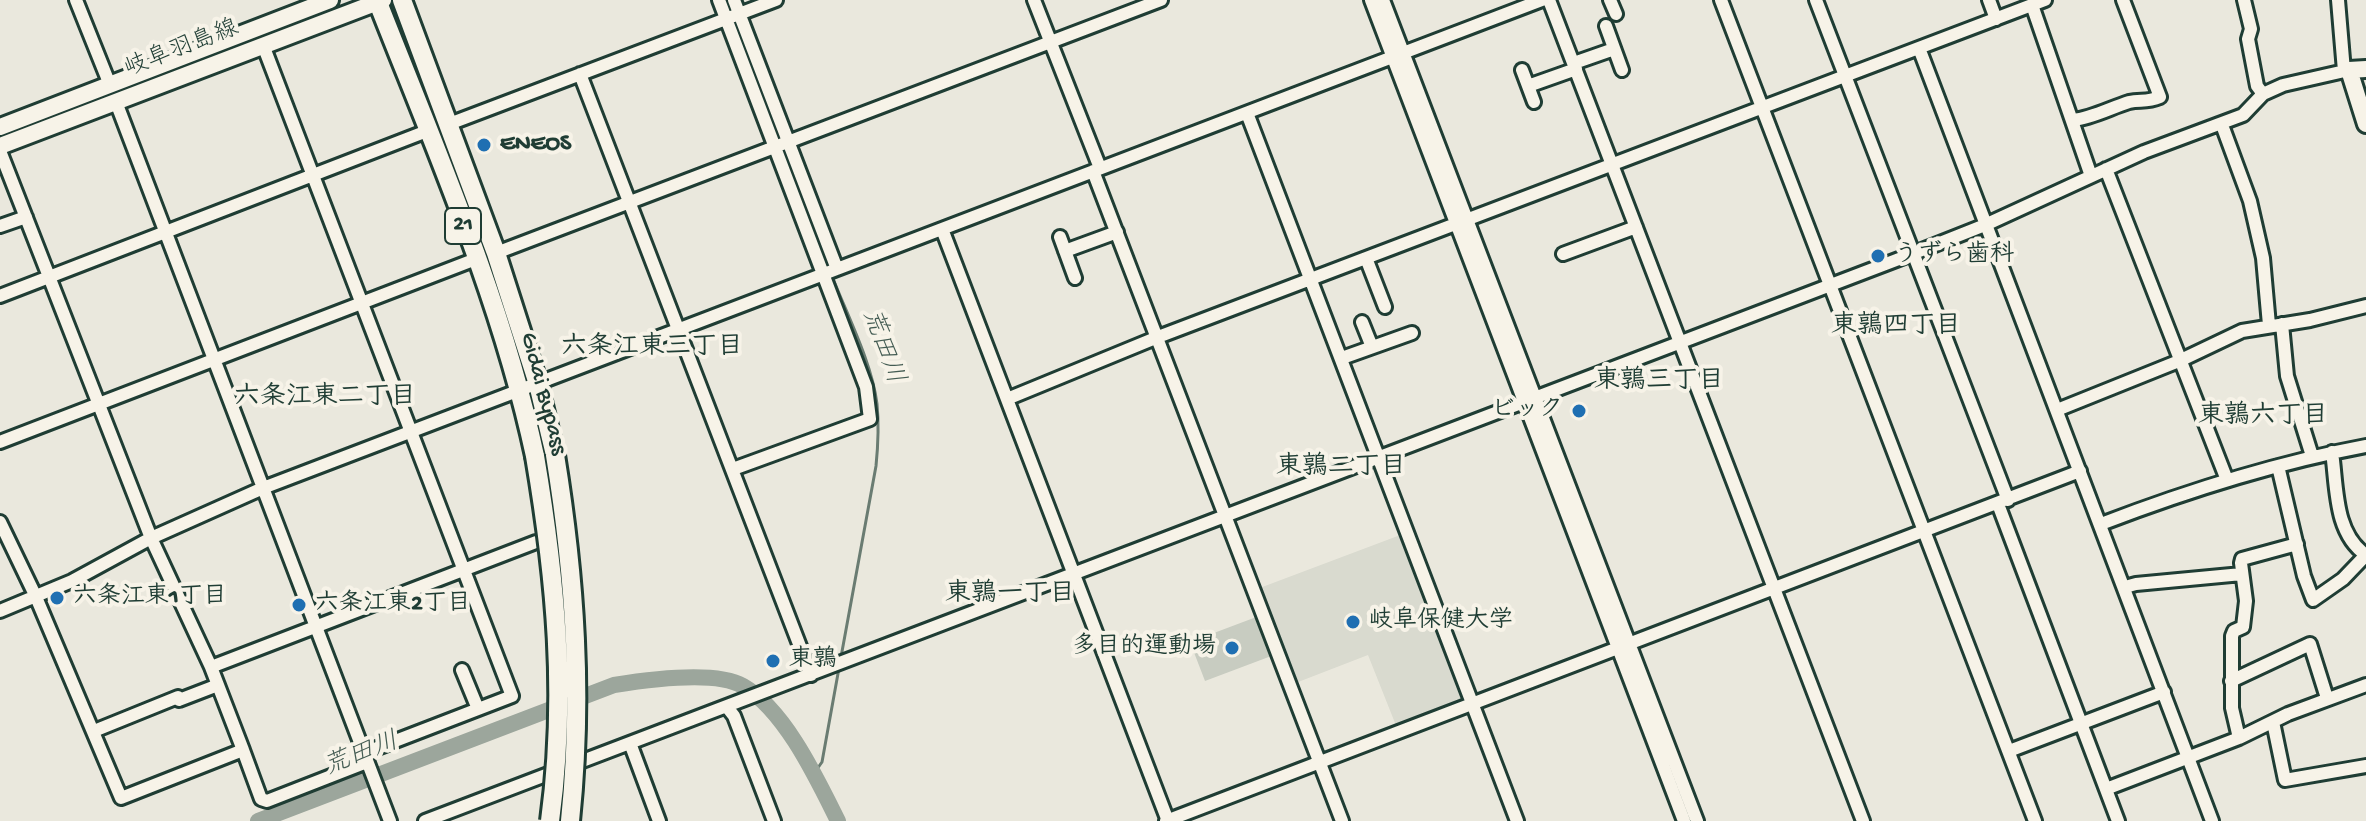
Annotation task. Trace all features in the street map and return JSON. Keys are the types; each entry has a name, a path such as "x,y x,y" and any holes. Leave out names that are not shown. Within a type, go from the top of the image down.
{"highway":[{"name":"Gidai Bypass","path":"402,0 496,253 538,384 555,455 568,547 578,691 570,821"},
{"name":"Gidai Bypass","path":"379,1 476,259 520,390 535,456 554,584 560,666 550,821"}],"main road":[{"name":"岐阜羽島線","path":"0,127 330,0"},
{"name":"岐阜羽島線","path":"0,148 379,1"},
{"path":"2353,70 2366,124"}],"street":[{"path":"76,0 110,85"},
{"path":"719,0 733,16 830,272 866,387 870,419 733,469"},
{"path":"733,16 734,0"},
{"path":"449,124 776,0"},
{"path":"1034,0 1117,232 1342,821"},
{"path":"496,253 1161,0"},
{"path":"1371,0 1398,54"},
{"path":"1383,0 1398,54 1528,400 1623,646 1697,821"},
{"path":"0,611 36,597 151,538 263,488 1542,0"},
{"path":"1549,0 1863,821"},
{"path":"1610,0 1616,14"},
{"path":"1721,0 2035,821"},
{"path":"1816,0 1912,254 2118,821"},
{"path":"1989,0 1996,19"},
{"path":"1007,399 1158,337 2045,0"},
{"path":"2073,120 2133,101 2147,103 2160,97 2123,0"},
{"path":"2244,0 2257,86 2263,94"},
{"path":"425,821 1912,254 1985,225 2144,152 2222,125 2243,115 2263,94 2283,85 2353,70 2338,0"},
{"path":"2032,5 2091,176"},
{"path":"1606,26 1622,70"},
{"path":"0,148 151,538 211,667 261,799 267,801 512,696 263,45"},
{"path":"1919,48 2212,821"},
{"path":"1528,86 1614,49"},
{"path":"1522,70 1534,102"},
{"path":"580,74 811,675"},
{"path":"116,102 390,821"},
{"path":"1247,113 1517,821"},
{"path":"2222,125 2250,201 2287,376 2312,456"},
{"path":"0,296 427,131"},
{"path":"2106,169 2227,480"},
{"path":"0,226 26,217"},
{"path":"1563,254 1636,227"},
{"path":"942,229 1167,821 2080,471"},
{"path":"1065,251 1117,232"},
{"path":"1060,237 1075,278"},
{"path":"1366,258 1385,307"},
{"path":"0,442 476,259"},
{"path":"2057,410 2179,361 2242,331 2366,306"},
{"path":"1362,322 1372,347"},
{"path":"1342,358 1412,333"},
{"path":"2101,524 2227,480 2312,456 2366,446"},
{"path":"2278,466 2304,576 2313,600 2343,579 2366,555 2347,537 2332,452"},
{"path":"0,522 36,597 121,798 243,750"},
{"path":"211,667 536,542"},
{"path":"2239,738 2232,708 2231,681 2232,636 2234,631 2243,627 2246,601 2242,559 2297,544"},
{"path":"2125,587 2242,574"},
{"path":"2231,681 2310,644 2327,698"},
{"path":"1623,646 1684,821"},
{"path":"462,670 478,709"},
{"path":"94,731 178,697 179,700 218,685"},
{"path":"2106,789 2239,738 2327,698 2366,685"},
{"path":"2009,751 2164,692"},
{"path":"732,705 774,821"},
{"path":"2273,722 2285,780 2366,766"},
{"path":"630,743 659,821"}],"shaded area":[{"name":"岐阜保健大学","path":"1403,534 1467,699 1397,728 1368,655 1293,684 1257,589"},
{"name":"多目的運動場","path":"1259,616 1274,655 1205,681 1190,642"}],"waterway":[{"name":"荒田川","path":"761,93 780,142"},
{"name":"荒田川","path":"782,149 829,269"},
{"name":"荒田川","path":"832,276 870,372 878,419 876,466 841,657"},
{"name":"荒田川","path":"815,772 822,762 839,668"},
{"name":"荒田川","path":"258,821 614,685 698,677 731,681 743,686 773,711 798,747 838,821"}],"place":[{"name":"ENEOS","path":"484,145"},
{"name":"うずら歯科","path":"1878,256"},
{"name":"ビック","path":"1579,411"},
{"name":"六条江東1丁目","path":"57,598"},
{"name":"六条江東2丁目","path":"299,605"},
{"name":"岐阜保健大学","path":"1353,622"},
{"name":"多目的運動場","path":"1232,648"},
{"name":"東鶉","path":"773,661"}],"district":[{"name":"東鶉四丁目","path":"1896,328"},
{"name":"六条江東三丁目","path":"652,349"},
{"name":"東鶉三丁目","path":"1659,383"},
{"name":"六条江東二丁目","path":"325,399"},
{"name":"東鶉六丁目","path":"2263,418"},
{"name":"東鶉二丁目","path":"1341,469"},
{"name":"東鶉一丁目","path":"1010,596"}]}
